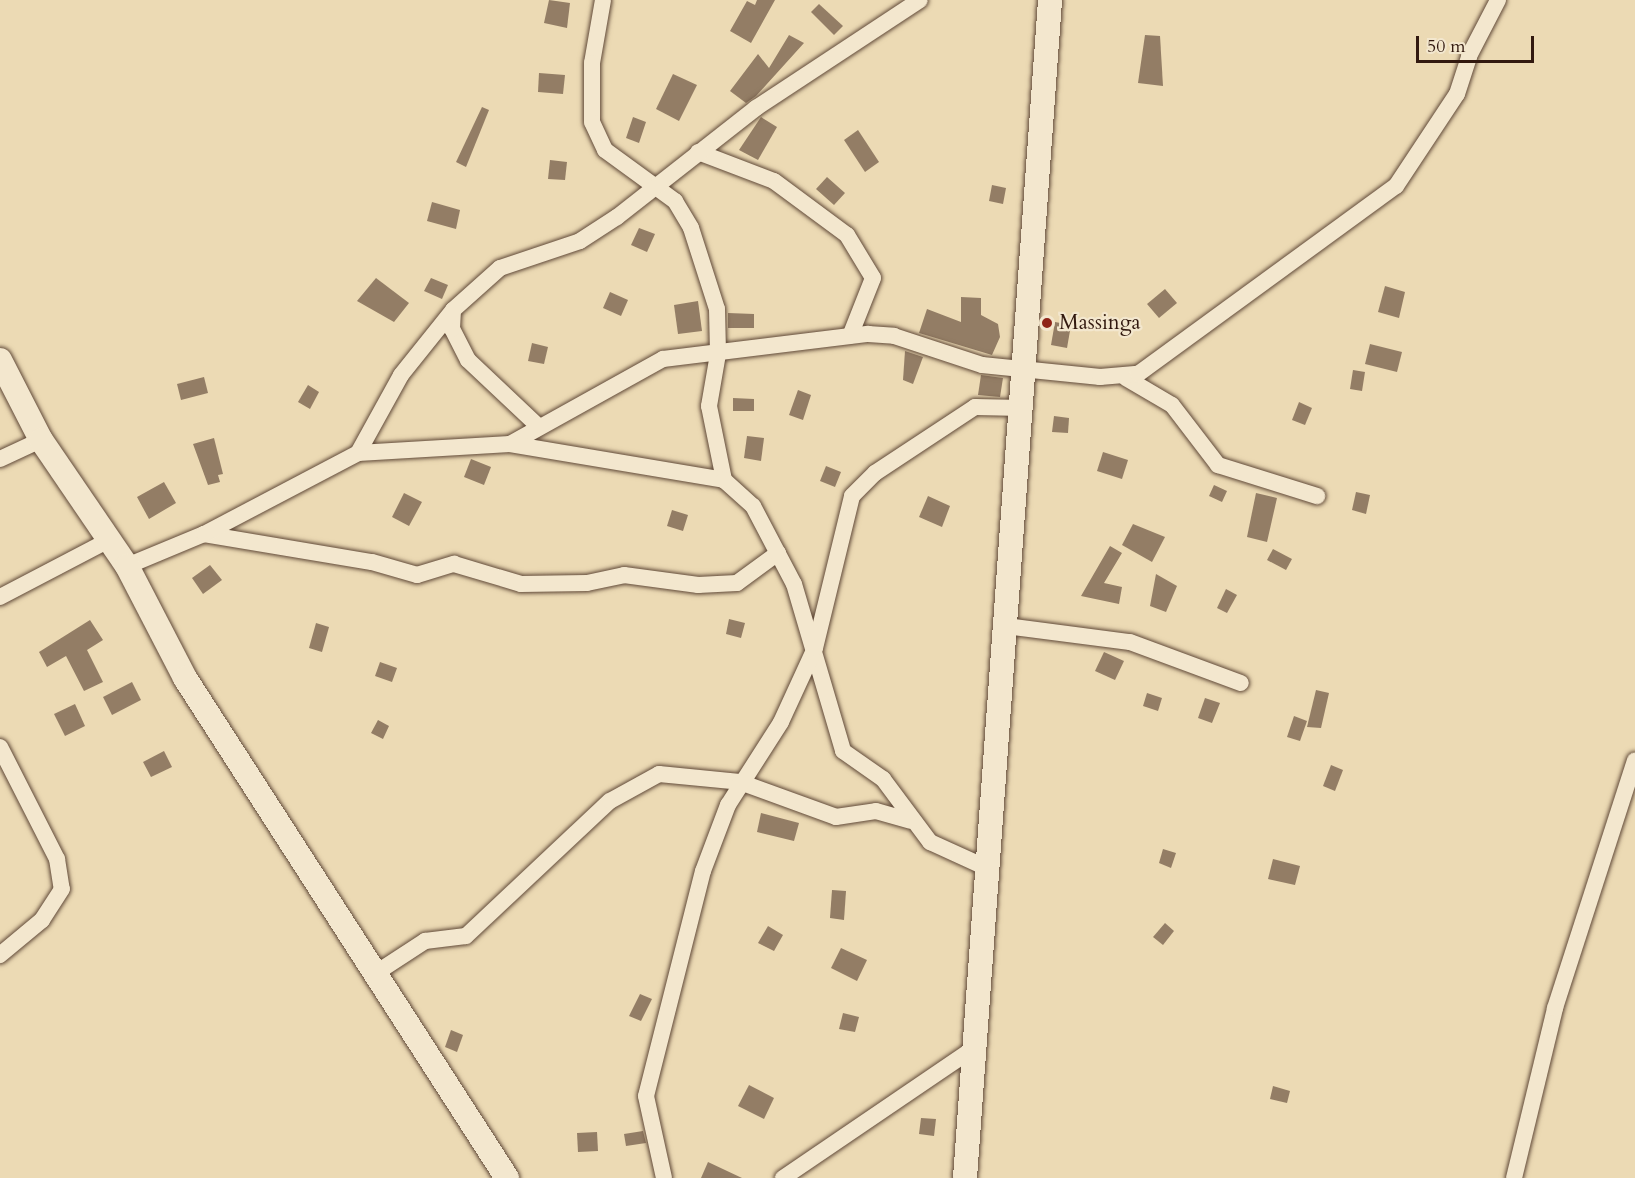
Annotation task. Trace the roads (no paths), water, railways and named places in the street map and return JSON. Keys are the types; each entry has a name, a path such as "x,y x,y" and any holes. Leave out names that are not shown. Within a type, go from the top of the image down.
{"street":[{"path":"603,0 592,63 596,138 686,213 717,309 718,354 708,406 724,480"},
{"path":"358,453 401,375 453,310 500,268 580,241 651,185 920,0"},
{"path":"965,1178 1026,370 1050,0"},
{"path":"1126,378 1230,310 1396,186 1457,94 1469,56 1498,0"},
{"path":"698,152 774,181 847,235 873,278 850,336"},
{"path":"453,310 455,337 468,360 538,426"},
{"path":"510,444 538,426 663,359 850,336 894,336 982,365 1126,378 1172,405 1218,465 1317,496"},
{"path":"0,360 41,440 127,566 185,678 507,1178"},
{"path":"664,1178 646,1096 653,1054 704,871 740,782 781,722 815,648 852,496 875,473 975,407 1023,408"},
{"path":"0,459 41,440"},
{"path":"127,566 204,534 358,453 510,444 724,480 753,506 778,553 815,648 843,751 884,779 910,820 946,853 987,868"},
{"path":"204,534 372,562 417,575 454,564 521,584 587,584 624,575 698,585 737,583 778,553"},
{"path":"0,597 109,540"},
{"path":"1006,626 1130,642 1241,683"},
{"path":"0,747 57,859 62,889 42,920 0,955"},
{"path":"1514,1178 1555,1008 1635,761"},
{"path":"376,973 425,941 466,936 628,789 660,774 740,782 813,812 848,817 888,812 910,820"},
{"path":"783,1178 974,1048"}],"place":[{"name":"Massinga","path":"1047,323"}]}
